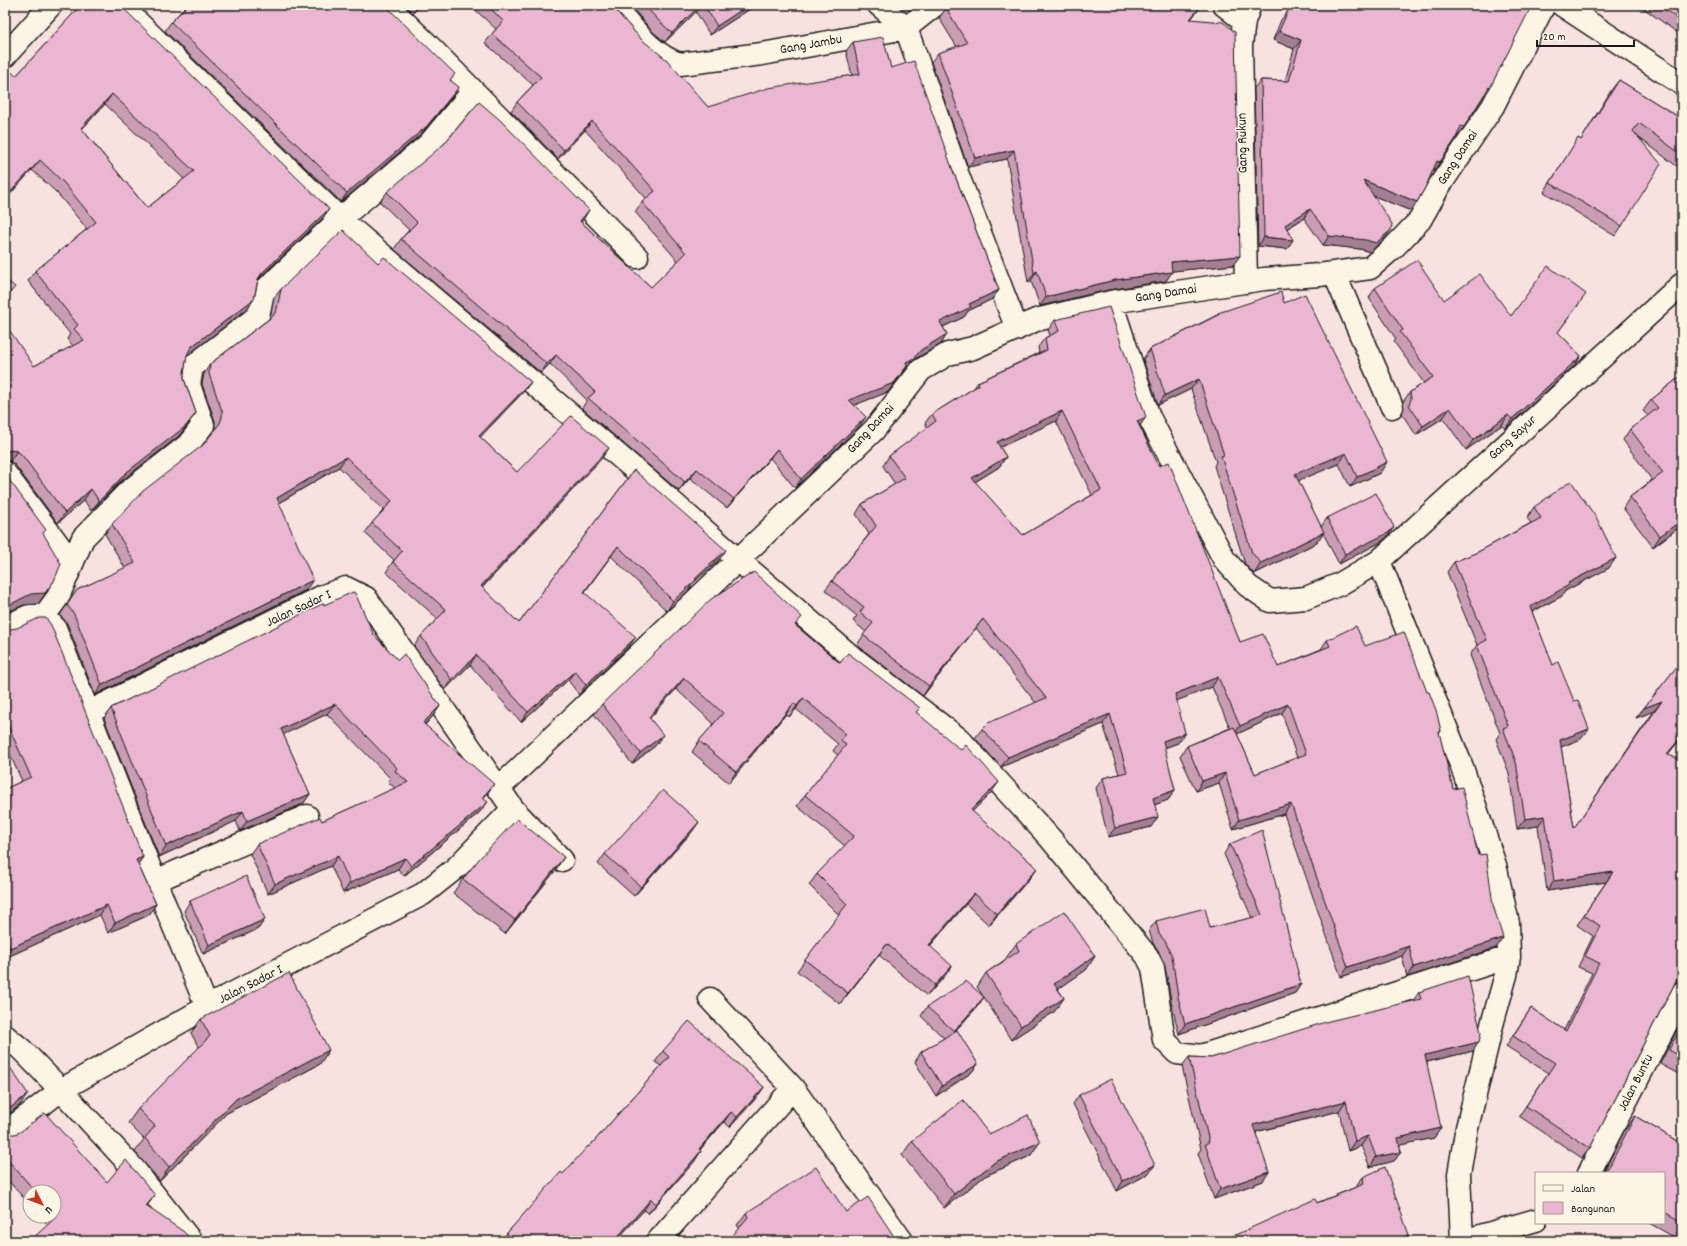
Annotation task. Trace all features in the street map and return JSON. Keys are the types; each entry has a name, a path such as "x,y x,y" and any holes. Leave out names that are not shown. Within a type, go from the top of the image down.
{"street":[{"path":"5,56 51,5"},
{"path":"120,5 340,219 646,479 737,560 852,657 959,739 1050,838 1147,956 1153,968 1164,1040 1177,1053 1201,1056 1509,956"},
{"path":"387,5 637,257"},
{"name":"Gang Jambu","path":"612,5 656,52 668,60 680,64 762,54 906,28 935,5"},
{"path":"879,5 906,28 957,173 1017,328"},
{"path":"1224,5 1247,13"},
{"name":"Gang Damai","path":"499,788 874,430 921,370 948,354 973,348 1036,320 1111,302 1246,282 1370,268 1394,247 1420,220 1438,188 1493,106 1544,5"},
{"path":"1562,5 1682,84"},
{"name":"Gang Rukun","path":"1246,282 1241,46 1247,13"},
{"path":"5,627 29,616 44,616 58,597 83,538 128,492 188,445 203,425 189,385 192,367 258,316 263,292 340,219 429,144 473,91"},
{"path":"1334,273 1392,407"},
{"name":"Gang Sayur","path":"1111,302 1149,417 1224,558 1248,586 1270,601 1306,598 1340,584 1379,561 1682,284"},
{"path":"5,473 72,563"},
{"path":"1379,561 1462,767 1495,865 1508,923 1509,956 1466,1132 1459,1174 1463,1241 1535,1220"},
{"name":"Jalan Sadar I","path":"89,712 323,596 346,588 366,598 513,809 562,860"},
{"name":"Jalan Sadar I","path":"44,616 55,628 155,881 208,1008 423,894 456,867 513,809"},
{"path":"155,881 307,816"},
{"name":"Jalan Buntu","path":"1590,1172 1682,993"},
{"path":"710,999 793,1088 902,1241"},
{"path":"5,1133 60,1090 208,1008"},
{"path":"5,1036 21,1050 60,1090 134,1170 191,1241"},
{"path":"658,1241 793,1088"}],"building":[{"path":"81,5 120,5 329,209 262,273 258,279 254,299 191,347 187,355 184,379 196,413 186,426 127,472 99,501 91,489 65,513 22,455 17,451 10,450 5,453 5,324 34,366 84,340 74,329 78,325 35,271 96,222 64,183 40,160 5,198 5,75 9,70 16,76","holes":["112,94 194,171 147,208 81,128"]},
{"path":"188,5 385,5 455,74 450,80 459,87 427,126 347,193 171,22"},
{"path":"487,5 611,5 641,39 667,60 708,107 768,88 860,74 853,42 883,37 891,68 914,61 952,168 999,290 969,304 971,307 940,322 947,334 921,350 914,358 906,362 907,366 894,383 849,400 866,417 801,479 777,449 734,499 697,469 685,482 588,398 595,392 556,355 547,364 401,239 417,222 387,192 444,144 479,102 499,119 589,210 580,221 651,287 686,253 642,202 655,191 592,121 564,150 517,102 541,77 492,34 503,21"},
{"path":"644,5 700,5 672,33"},
{"path":"704,5 749,5 717,26"},
{"path":"949,5 1202,5 1190,19 1223,22 1235,32 1240,256 1171,262 1172,272 1115,280 1046,297 1037,271 1034,273 1014,150 975,158 938,53 967,43 946,8"},
{"path":"1292,5 1532,5 1490,88 1489,87 1464,127 1461,126 1455,140 1440,162 1437,161 1417,202 1363,180 1392,224 1391,230 1376,243 1366,240 1329,236 1310,209 1285,225 1293,240 1264,237 1261,80 1289,81 1301,40 1279,31"},
{"path":"1659,5 1682,5 1682,22"},
{"path":"1619,80 1682,119 1682,155 1639,123 1633,131 1661,164 1622,226 1550,183 1578,138 1581,140"},
{"path":"343,230 378,263 384,257 531,382 479,436 517,472 571,416 609,448 481,586 519,623 634,470 726,550 673,601 618,546 584,592 636,637 586,685 575,671 528,712 476,655 452,680 421,636 446,610 393,562 402,551 372,523 392,501 346,457 277,498 313,580 102,685 74,614 67,605 77,590 135,563 112,524 143,491 203,445 220,423 222,411 209,374 210,364 273,316 277,309 281,289"},
{"path":"1417,260 1444,300 1480,274 1511,316 1548,266 1586,294 1558,332 1581,356 1512,419 1508,415 1473,440 1450,408 1423,426 1409,405 1411,399 1410,392 1433,377 1400,332 1403,330 1375,288"},
{"path":"5,279 15,287 5,299"},
{"path":"1281,292 1284,303 1305,294 1387,462 1357,477 1346,453 1295,474 1324,532 1261,563 1252,553 1221,456 1224,455 1199,379 1165,395 1150,349 1218,315 1218,313"},
{"path":"1109,307 1146,417 1137,421 1159,466 1169,462 1240,642 1263,634 1278,667 1330,646 1327,640 1356,626 1365,646 1404,632 1427,692 1429,692 1436,710 1441,731 1439,732 1453,789 1462,787 1478,855 1486,854 1493,905 1503,938 1414,967 1409,946 1348,967 1291,804 1239,820 1225,773 1202,781 1187,746 1234,727 1255,774 1306,754 1288,704 1240,726 1218,677 1175,694 1185,733 1163,741 1175,790 1153,798 1158,817 1115,828 1103,778 1127,772 1110,714 1008,757 982,729 988,723 1046,698 983,619 929,686 863,635 873,623 860,612 864,607 832,581 876,526 862,504 905,478 889,456 936,421 932,414 979,385 978,382 1047,350 1045,338 1059,331 1055,320","holes":["1062,411 1101,490 1023,535 972,478 1006,457 997,442"]},
{"path":"1682,375 1682,520 1660,536 1630,497 1663,473 1630,429 1658,408 1651,400"},
{"path":"5,474 46,530 43,533 61,564 54,581 45,593 31,594 5,607"},
{"path":"1571,481 1597,519 1616,558 1568,583 1569,585 1530,607 1553,665 1558,662 1574,701 1578,700 1589,729 1560,740 1574,828 1662,701 1644,708 1682,660 1682,736 1667,754 1682,761 1682,973 1678,977 1590,1148 1526,1106 1555,1063 1513,1036 1531,1008 1566,1031 1599,963 1585,956 1600,926 1584,915 1613,872 1554,881 1545,816 1525,819 1516,762 1503,728 1508,726 1477,645 1487,640 1454,562 1478,552 1541,518 1534,507"},
{"path":"1376,493 1394,527 1388,533 1345,554 1327,518"},
{"path":"754,572 802,617 795,625 840,663 848,653 920,708 916,712 961,750 966,745 999,782 971,810 1037,868 997,914 974,893 929,945 952,966 935,985 887,944 848,993 805,960 847,904 817,874 854,836 805,795 846,745 841,740 846,734 803,698 797,706 794,703 736,772 699,741 723,713 684,678 649,717 663,735 640,753 602,704 711,599"},
{"path":"353,592 355,593 374,635 398,660 404,654 440,706 423,723 494,784 482,798 488,802 411,866 405,858 350,883 338,856 275,884 257,844 320,817 322,821 408,782 395,771 397,768 335,704 281,729 310,794 247,821 243,811 166,846 111,708 324,603 324,605"},
{"path":"39,618 46,618 51,625 143,857 136,860 156,904 115,923 107,905 10,948 5,937 5,789 31,777 5,721 5,627 11,629 17,628"},
{"path":"663,790 699,822 641,887 605,854"},
{"path":"517,819 564,857 515,920 463,879 479,859"},
{"path":"1262,830 1301,984 1185,1024 1178,997 1172,956 1165,941 1159,934 1156,921 1205,908 1210,928 1262,915 1230,844"},
{"path":"246,876 265,919 209,945 190,901"},
{"path":"1064,911 1095,956 1054,984 1064,998 1021,1026 986,973 1019,951 1016,944"},
{"path":"289,973 329,1050 236,1099 169,1167 145,1138 155,1126 138,1109 210,1036 201,1019"},
{"path":"1468,976 1481,1033 1479,1042 1425,1055 1441,1128 1398,1138 1401,1152 1376,1157 1368,1136 1355,1141 1346,1101 1253,1125 1269,1172 1220,1189 1205,1144 1209,1142 1189,1057 1211,1058 1329,1021 1421,999 1419,992"},
{"path":"966,981 984,997 954,1031 927,1007"},
{"path":"689,1021 764,1087 737,1117 731,1112 699,1149 701,1151 656,1204 651,1199 614,1241 508,1241 511,1238 507,1233 561,1172 563,1174 588,1146 589,1147 669,1057 663,1051"},
{"path":"1682,1025 1682,1057 1669,1050"},
{"path":"957,1030 978,1064 942,1086 921,1052"},
{"path":"5,1060 28,1094 5,1112"},
{"path":"1111,1079 1155,1165 1123,1181 1079,1095"},
{"path":"963,1100 989,1134 1028,1115 1040,1142 995,1162 954,1194 912,1141"},
{"path":"45,1113 107,1182 126,1160 155,1195 146,1206 184,1232 193,1241 30,1241 48,1224 62,1224 62,1184 29,1184 5,1157 5,1131 8,1134 20,1132"},
{"path":"1635,1116 1682,1144 1682,1222 1665,1213 1665,1172 1605,1172 1610,1165"},
{"path":"816,1167 846,1212 868,1197 897,1241 728,1241 748,1217 746,1213"},
{"path":"1385,1167 1409,1235 1393,1241 1223,1241 1315,1199 1317,1203 1364,1184 1363,1177"}]}
